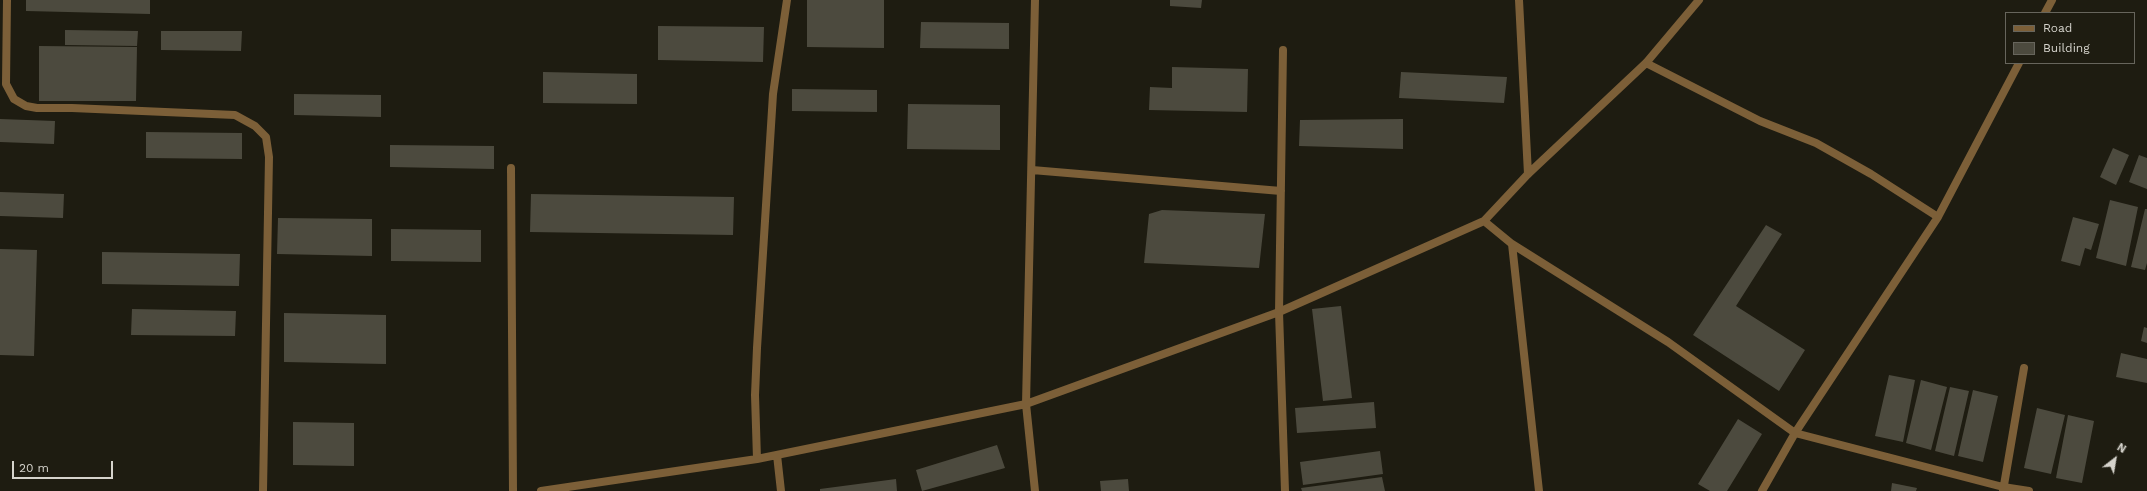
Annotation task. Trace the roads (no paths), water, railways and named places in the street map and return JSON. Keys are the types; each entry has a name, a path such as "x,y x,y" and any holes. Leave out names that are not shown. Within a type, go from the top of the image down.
{"street":[{"path":"7,0 6,84 14,99 26,106 37,108 72,108 235,115 255,126 266,137 269,157 263,491"},
{"path":"757,459 755,396 756,348 773,94 787,0"},
{"path":"1035,0 1026,404 1035,491"},
{"path":"1519,0 1528,174"},
{"path":"541,491 757,459 1026,404 1279,312 1484,221 1528,174 1646,63 1699,0"},
{"path":"2046,12 2052,0"},
{"path":"1282,50 1279,312 1285,491"},
{"path":"1646,63 1760,121 1816,143 1871,174 1938,217"},
{"path":"1762,491 1794,433 1938,217 2018,64"},
{"path":"511,168 513,491"},
{"path":"1032,170 1281,191"},
{"path":"1484,221 1512,244 1668,342 1794,433 2003,489 2029,491"},
{"path":"1512,244 1539,491"},
{"path":"2003,489 2024,368"},
{"path":"777,455 781,491"}]}
